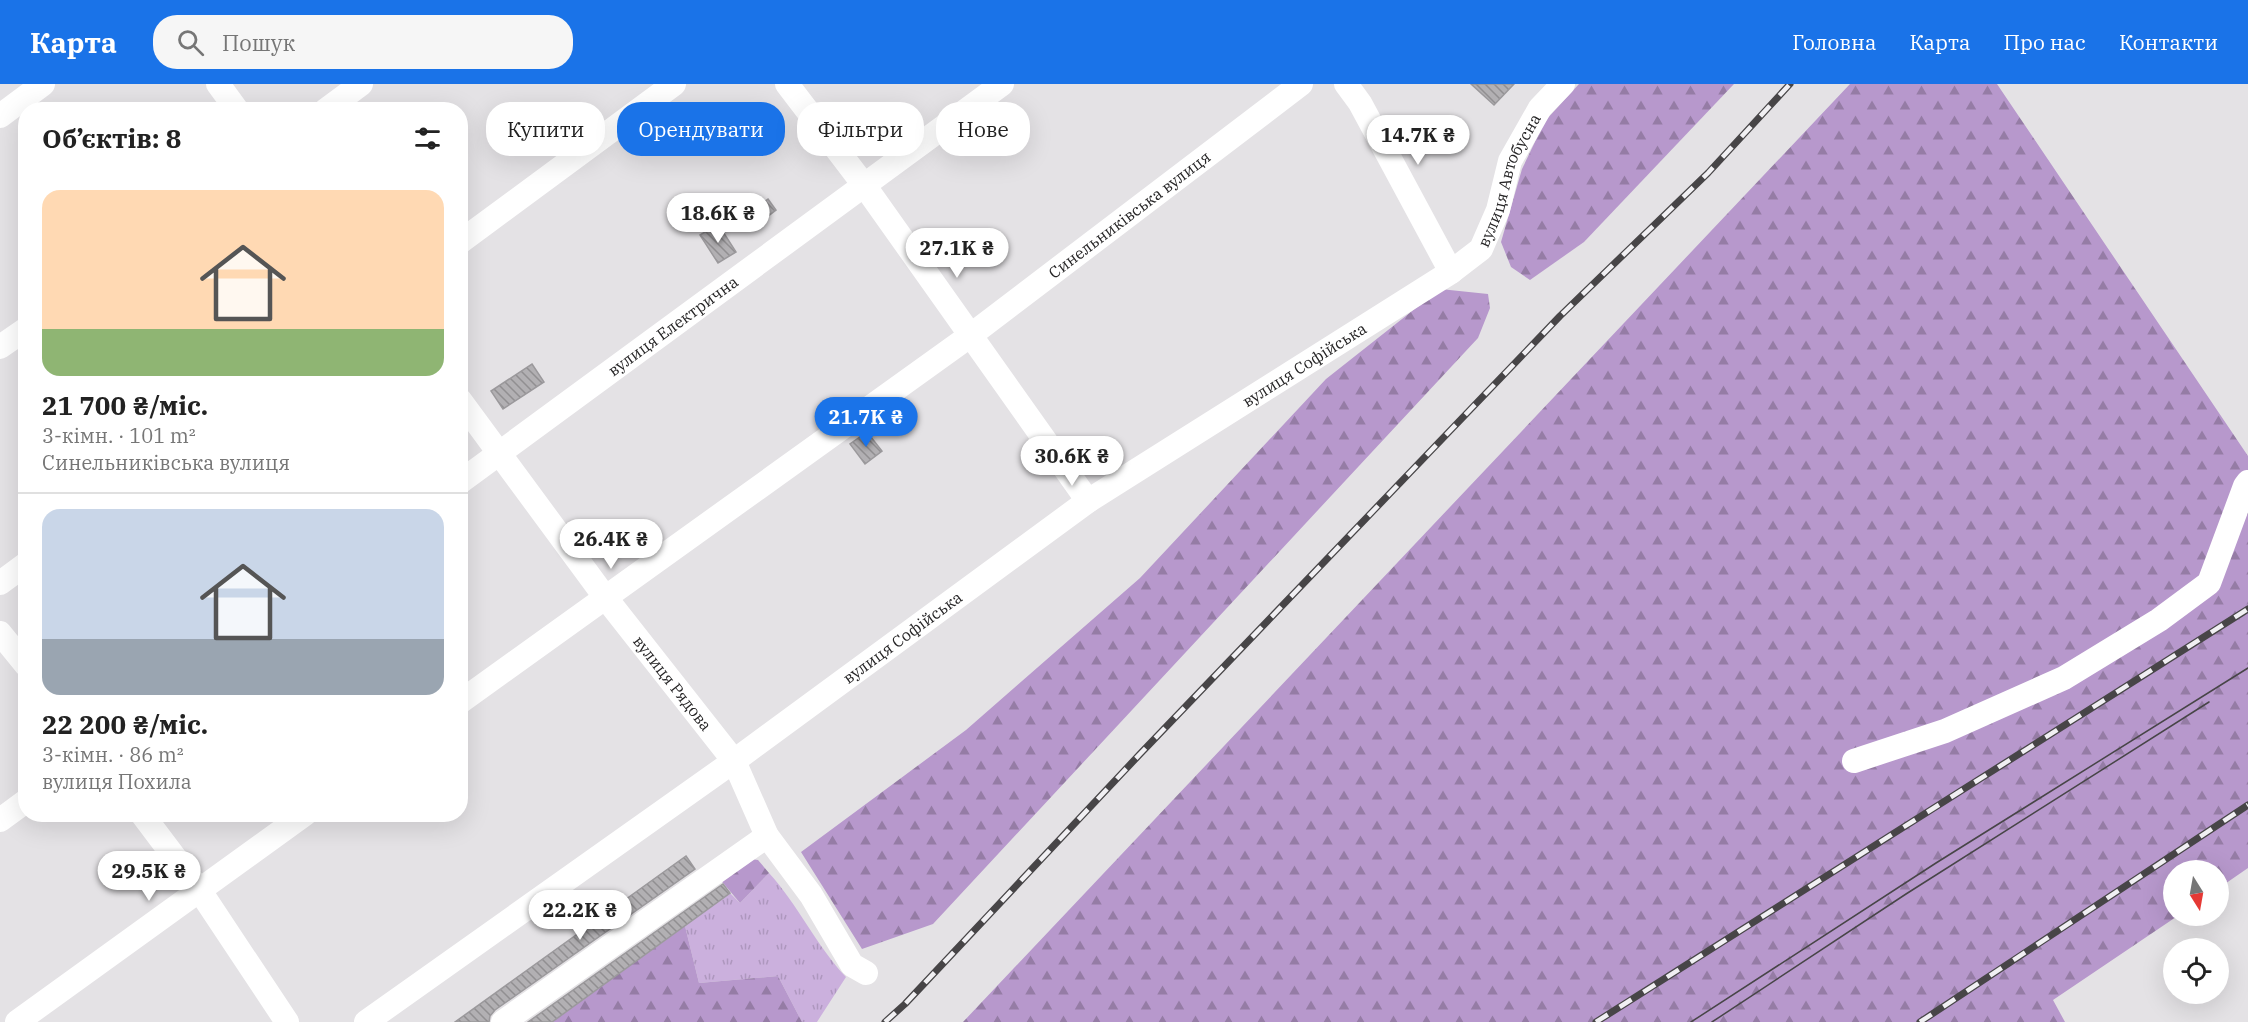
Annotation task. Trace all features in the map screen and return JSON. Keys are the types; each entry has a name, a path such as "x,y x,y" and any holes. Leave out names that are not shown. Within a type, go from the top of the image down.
{"street":[{"path":"19,102 43,84"},
{"path":"218,84 231,102"},
{"path":"337,102 361,84"},
{"path":"468,237 674,84"},
{"path":"787,84 864,185 1088,501"},
{"name":"вулиця Електрична","path":"468,476 1002,84"},
{"name":"Синельниківська вулиця","path":"468,696 971,336 1301,84"},
{"path":"1346,84 1360,104 1451,272"},
{"name":"вулиця Автобусна","path":"1451,272 1481,249 1498,210 1510,161 1540,108 1563,84"},
{"path":"0,116 18,103"},
{"name":"вулиця Софійська","path":"366,1022 734,761 1088,501 1451,272"},
{"path":"0,347 18,335"},
{"name":"вулиця Рядова","path":"468,411 605,597 734,761 767,836 811,894 852,965 866,973"},
{"path":"1854,760 1945,731 2064,678 2159,620 2209,584 2248,482"},
{"path":"0,583 18,570"},
{"path":"0,633 18,655"},
{"path":"0,820 18,807"},
{"path":"148,822 200,891 287,1022"},
{"path":"17,1022 294,822"},
{"path":"503,1022 767,836"}],"green space":[{"path":"1579,84 1734,84 1584,242 1530,280 1511,267 1501,242 1522,169 1545,121"},
{"path":"1850,84 1997,84 2248,456 2248,868 2229,881 2229,860 2163,860 2163,926 2053,1000 2065,1022 963,1022"},
{"path":"1440,289 1488,294 1490,308 1478,338 933,924 862,949 801,852 966,730 1140,578 1326,379"},
{"path":"743,858 758,860 769,873 740,903 718,877"},
{"path":"769,873 789,898 825,952 846,977 817,1022 802,1022 778,976 699,983 685,926 730,893 740,903"},
{"path":"685,926 699,983 778,976 802,1022 552,1022"}],"building":[{"path":"1471,84 1514,84 1494,105"},
{"path":"768,199 776,210 759,223 750,213"},
{"path":"718,224 736,252 718,263 700,235"},
{"path":"532,364 544,382 503,409 491,391"},
{"path":"867,432 882,451 865,464 850,444"},
{"path":"686,856 695,869 495,1010 489,1022 455,1022"},
{"path":"723,884 730,893 552,1022 528,1022"}],"tram line":[{"path":"1691,1022 1936,863 2248,668"},
{"path":"1712,1022 1906,894 2209,702"}],"railway":[{"path":"885,1022 905,1004 1140,754 1560,316 1708,173 1790,84"},
{"path":"1596,1022 2248,609"},
{"path":"1920,1022 2248,805"}]}
